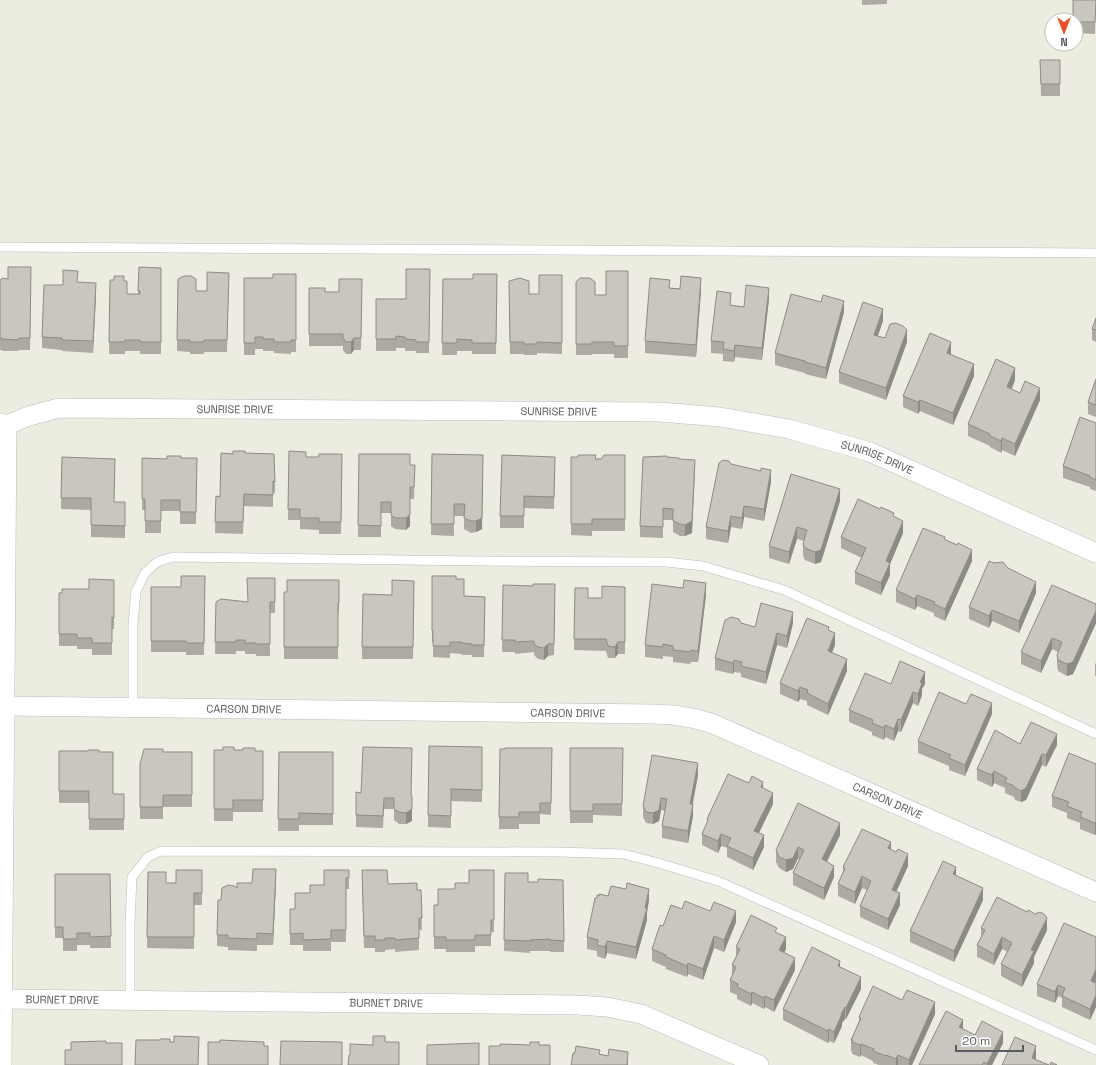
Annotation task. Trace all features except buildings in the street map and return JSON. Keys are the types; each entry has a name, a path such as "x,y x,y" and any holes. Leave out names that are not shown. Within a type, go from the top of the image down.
{"street":[{"name":"SUNRISE DRIVE","path":"3,424 59,408 660,412 720,416 789,429 870,452 1096,553"},
{"path":"2,1065 4,706 3,424"},
{"name":"CARSON DRIVE","path":"4,706 652,714 692,718 718,726 1096,892"},
{"name":"BURNET DRIVE","path":"2,998 578,1005 607,1007 641,1014 759,1065"}],"lane":[{"path":"0,247 1096,253"},
{"path":"133,707 133,624 136,591 145,573 157,562 173,557 666,562 703,566 784,590 1096,734"},
{"path":"130,1000 130,924 132,877 148,857 161,851 559,852 623,854 718,881 1096,1050"}]}
